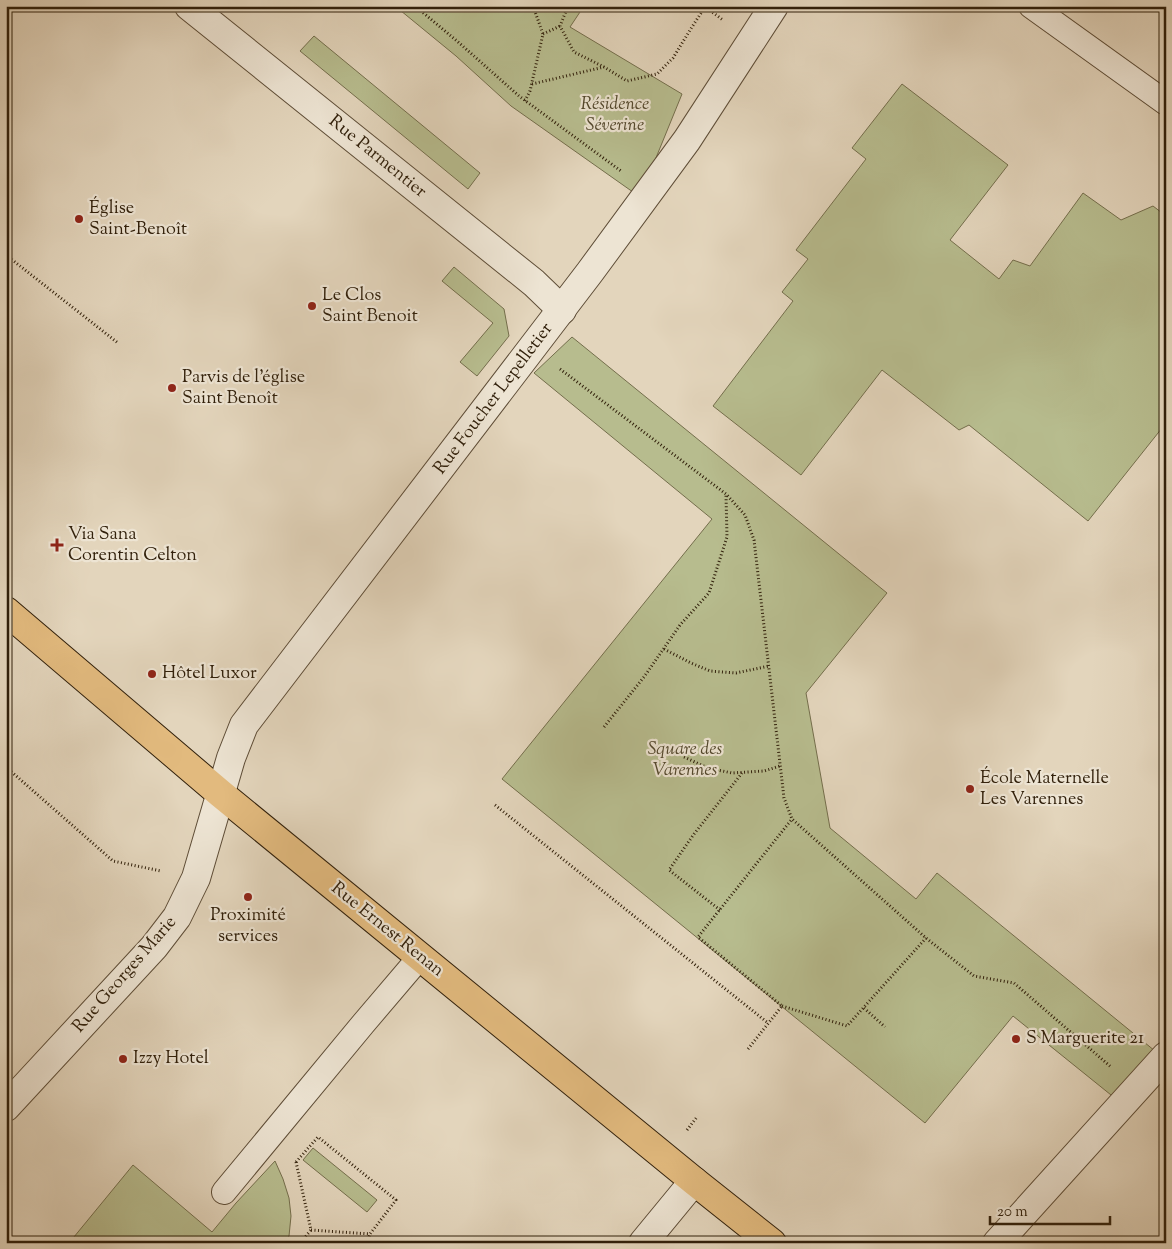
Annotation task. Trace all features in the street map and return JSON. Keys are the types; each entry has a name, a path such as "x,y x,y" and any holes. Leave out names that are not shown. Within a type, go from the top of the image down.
{"main road":[{"name":"Rue Ernest Renan","path":"6,611 221,794 772,1243"}],"street":[{"name":"Rue Parmentier","path":"189,6 534,283 562,310"},
{"name":"Rue Foucher Lepelletier","path":"221,794 231,758 244,725 562,310 650,191 687,140 774,6"},
{"name":"Rue Georges Marie","path":"6,1107 154,947 177,917 196,878 221,794"},
{"path":"997,1243 1166,1056"},
{"path":"643,1243 694,1181"}],"lane":[{"path":"1031,6 1166,103"},
{"path":"224,1192 420,957"}],"path":[{"path":"415,6 457,40 525,101 650,191"},
{"path":"525,101 543,34 532,6"},
{"path":"543,34 560,26 568,6"},
{"path":"560,26 574,52 627,81 657,74 673,58 705,7 752,40"},
{"path":"531,84 604,67"},
{"path":"6,255 118,343"},
{"path":"532,349 726,494 746,514 754,540 784,798 792,819 926,938 974,976 1014,983 1136,1089"},
{"path":"604,727 644,677 680,625 709,593 727,537 726,494"},
{"path":"664,649 710,671 736,674 769,666"},
{"path":"684,757 708,768 732,773 764,771 780,766"},
{"path":"6,767 113,861 167,872"},
{"path":"720,910 669,870 694,834 742,773"},
{"path":"495,805 768,1023"},
{"path":"792,819 698,938 782,1006 847,1026 926,938"},
{"path":"748,1049 782,1006"},
{"path":"864,1008 885,1027"},
{"path":"286,1118 311,1230"},
{"path":"296,1162 318,1137 396,1200 370,1234 367,1243"},
{"path":"311,1230 370,1234"},
{"path":"300,1243 311,1230"}],"green space":[{"name":"Résidence Séverine","path":"395,6 584,6 570,27 682,94 640,197 511,106 456,56"},
{"path":"314,36 480,173 468,189 300,51"},
{"path":"902,84 1008,165 950,240 999,279 1013,260 1030,266 1083,193 1121,220 1153,206 1166,216 1166,423 1088,521 969,425 959,430 882,370 801,475 713,406 793,301 782,292 808,259 796,250 866,159 852,148"},
{"path":"454,267 504,309 509,336 477,376 460,362 493,323 442,281"},
{"name":"Square des Varennes","path":"572,337 887,593 806,693 830,828 916,899 937,873 1155,1051 1116,1099 1013,1016 925,1123 502,779 712,519 534,373"},
{"path":"313,1148 377,1200 367,1212 303,1160"},
{"path":"275,1161 289,1198 291,1216 289,1236 285,1243 69,1243 133,1165 212,1232"}],"place":[{"name":"Église Saint-Benoît","path":"79,219"},
{"name":"Le Clos Saint Benoit","path":"312,306"},
{"name":"Parvis de l'église Saint Benoît","path":"172,388"},
{"name":"Via Sana Corentin Celton","path":"57,545"},
{"name":"Hôtel Luxor","path":"152,674"},
{"name":"École Maternelle Les Varennes","path":"970,789"},
{"name":"Proximité services","path":"248,897"},
{"name":"S Marguerite 21","path":"1016,1039"},
{"name":"Izzy Hotel","path":"123,1059"}]}
